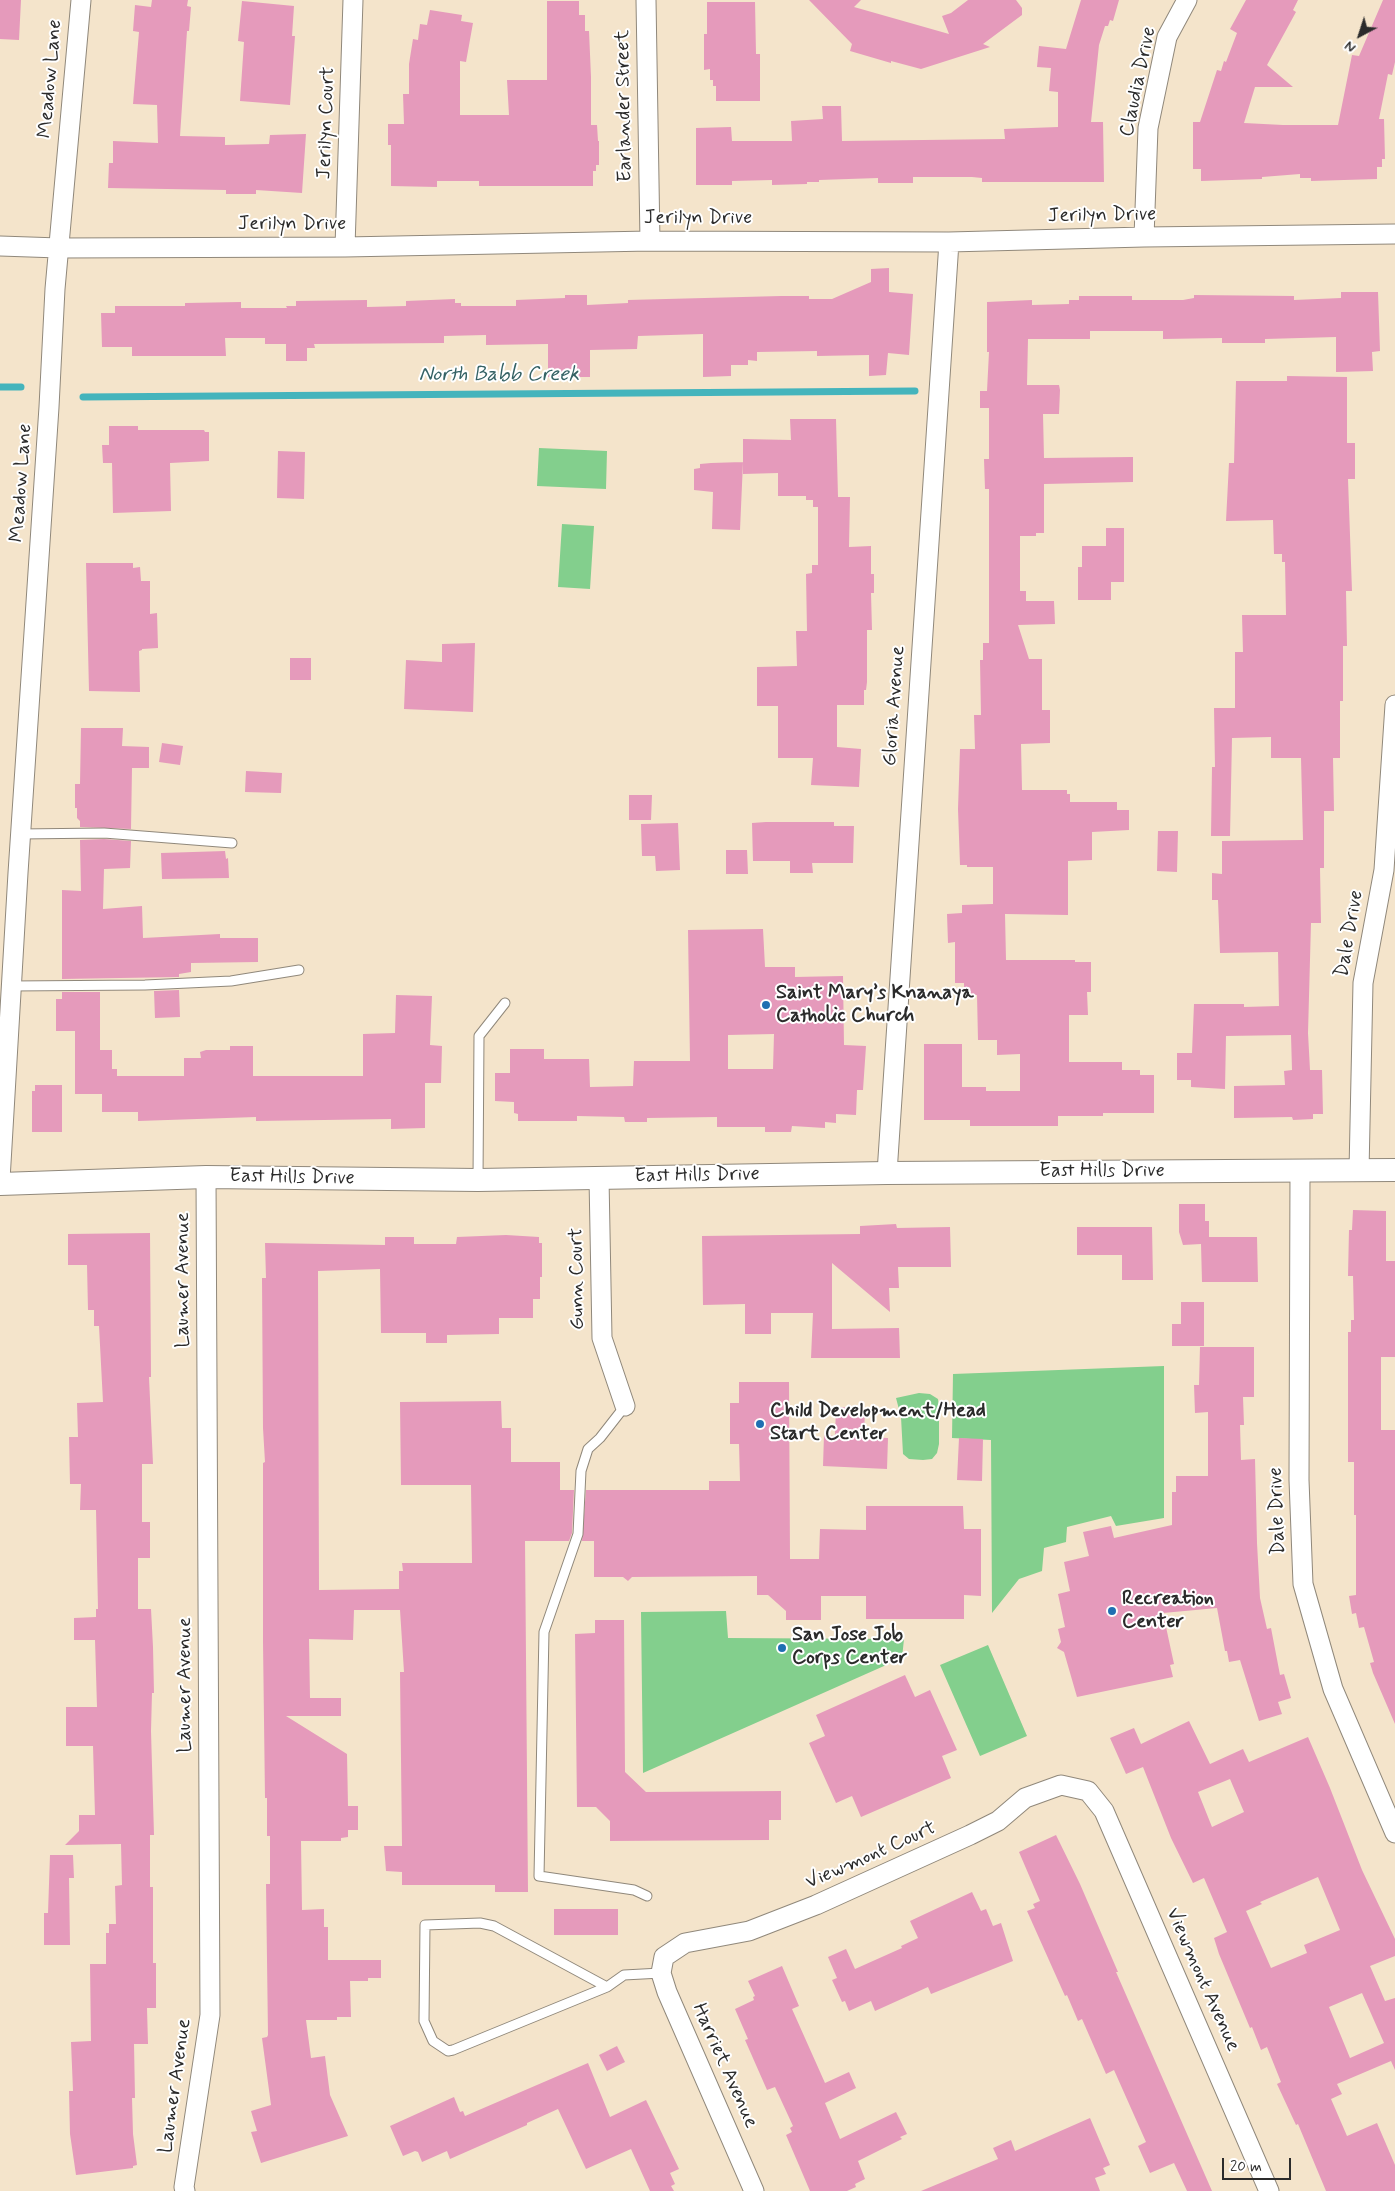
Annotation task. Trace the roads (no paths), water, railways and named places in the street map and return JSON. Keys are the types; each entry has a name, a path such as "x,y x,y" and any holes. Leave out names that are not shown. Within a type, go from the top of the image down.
{"street":[{"name":"Meadow Lane","path":"0,1180 20,834 59,248 80,0"},
{"name":"Jerilyn Court","path":"345,247 353,0"},
{"name":"Earlander Street","path":"646,0 650,241"},
{"name":"Claudia Drive","path":"1144,237 1148,128 1167,37 1186,0"},
{"name":"Jerilyn Drive","path":"0,246 59,248 345,247 650,241 949,242 1144,237 1395,234"},
{"name":"Gloria Avenue","path":"887,1173 949,242"},
{"name":"Dale Drive","path":"1359,1171 1363,983 1384,870 1395,705"},
{"name":"East Hills Drive","path":"0,1184 206,1177 478,1180 887,1173 1395,1170"},
{"name":"Dale Drive","path":"1300,1171 1300,1480 1303,1584 1333,1689 1395,1833"},
{"name":"Laumer Avenue","path":"185,2191 184,2187 210,2015 206,1177"},
{"name":"Gunn Court","path":"598,1178 602,1338 625,1406"},
{"name":"Viewmont Court","path":"662,1965 685,1943 749,1931 929,1856 998,1821 1025,1798 1061,1785 1088,1790"},
{"name":"Viewmont Avenue","path":"1088,1790 1104,1811 1269,2191"},
{"name":"Harriet Avenue","path":"662,1965 666,1992 754,2191"}],"lane":[{"path":"20,834 104,833 232,843"},
{"path":"11,986 144,985 222,981 299,970"},
{"path":"478,1180 479,1036 505,1003"},
{"path":"625,1406 600,1438 588,1449 581,1471 578,1534 544,1632 539,1876 634,1890 647,1896"},
{"path":"607,1987 494,1926 480,1923 425,1925 424,2020 433,2041 442,2048 453,2050 607,1987 624,1975 662,1965"}],"waterway":[{"name":"North Babb Creek","path":"0,387 21,387"},
{"name":"North Babb Creek","path":"83,397 915,391"}],"place":[{"name":"Saint Mary’s Knanaya Catholic Church","path":"766,1005"},
{"name":"Child Development/Head Start Center","path":"760,1424"},
{"name":"Recreation Center","path":"1112,1611"},
{"name":"San Jose Job Corps Center","path":"782,1648"}]}
